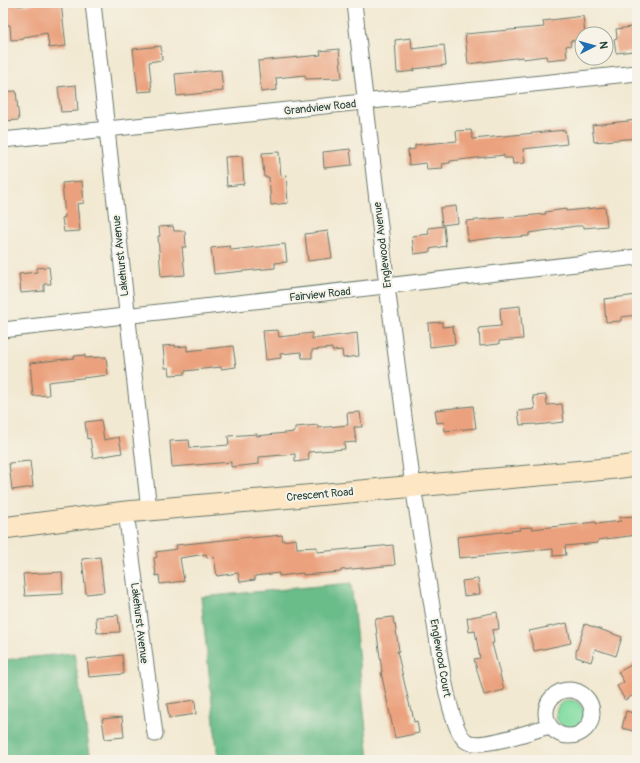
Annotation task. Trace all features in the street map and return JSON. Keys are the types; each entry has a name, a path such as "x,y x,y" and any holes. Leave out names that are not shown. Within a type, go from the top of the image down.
{"street":[{"name":"Lakehurst Avenue","path":"93,3 149,510"},
{"name":"Englewood Avenue","path":"354,3 387,286 413,486"},
{"name":"Grandview Road","path":"3,140 637,73"},
{"name":"Fairview Road","path":"3,330 637,257"},
{"name":"Crescent Road","path":"3,528 126,512 637,465"},
{"name":"Englewood Court","path":"413,486 442,670 453,714 460,734 466,741 475,744 487,743 549,726"},
{"name":"Lakehurst Avenue","path":"126,512 155,734"}],"green space":[{"path":"351,583 369,760 218,760 201,597"},
{"path":"74,653 91,760 3,760 3,660"},
{"path":"570,700 580,704 584,714 580,724 570,728 560,724 556,714 560,704"}],"building":[{"path":"4,3 18,3 18,6 40,3 61,3 66,46 49,48 47,33 24,37 24,39 11,40 10,25 3,25"},
{"path":"583,16 584,26 574,26 574,41 570,41 571,45 566,46 567,58 547,60 546,56 523,59 523,57 468,64 465,34 544,27 543,21"},
{"path":"632,27 634,51 616,53 614,39 617,38 616,29"},
{"path":"411,38 412,49 444,45 446,65 414,69 414,71 397,73 395,40"},
{"path":"161,46 162,60 149,62 152,91 138,92 133,49"},
{"path":"339,49 342,78 306,79 305,75 276,78 277,90 261,92 258,61 321,55 320,51"},
{"path":"221,70 223,91 177,96 175,74"},
{"path":"76,85 78,111 61,112 58,87"},
{"path":"16,91 19,120 3,121 3,92"},
{"path":"637,120 637,138 594,142 592,125"},
{"path":"471,130 473,139 565,130 567,144 523,149 525,163 513,164 512,158 504,158 504,155 450,161 450,163 442,164 443,168 427,169 426,163 409,165 408,150 415,149 415,145 457,141 456,131"},
{"path":"350,149 352,165 324,168 323,152"},
{"path":"279,152 281,176 286,175 288,203 271,205 269,177 264,177 262,153"},
{"path":"242,156 244,184 227,186 225,157"},
{"path":"82,181 84,203 77,204 80,231 64,232 62,218 65,217 62,183"},
{"path":"456,206 458,223 442,225 440,208"},
{"path":"605,207 607,226 584,228 584,226 576,226 529,233 529,236 502,237 468,241 466,221 546,214 545,212 566,209 566,211"},
{"path":"173,226 174,231 185,231 186,247 182,247 185,275 161,277 158,236 160,236 159,227"},
{"path":"444,226 446,246 430,249 430,252 414,254 412,236 429,234 428,228"},
{"path":"328,231 332,258 308,261 305,234"},
{"path":"285,244 287,262 275,263 275,268 214,274 211,248 230,246 231,250"},
{"path":"49,267 51,284 44,284 44,291 21,293 19,274 37,272 37,268"},
{"path":"637,295 637,315 621,317 621,321 606,322 604,299"},
{"path":"520,306 523,339 499,341 499,344 480,346 479,328 501,326 500,308"},
{"path":"442,322 442,327 453,326 455,344 430,347 428,323"},
{"path":"278,330 279,337 312,333 312,339 357,333 359,356 343,358 342,350 332,351 332,348 312,350 312,358 302,358 301,352 280,354 281,358 266,360 263,331"},
{"path":"175,345 175,347 187,346 187,351 233,346 236,367 185,371 185,374 170,375 169,368 165,368 163,346"},
{"path":"85,355 85,358 106,357 108,375 48,382 49,395 33,396 30,363 74,358 74,356"},
{"path":"546,395 547,405 562,404 564,422 520,425 518,411 535,409 533,396"},
{"path":"473,406 476,428 445,431 444,422 437,423 435,410"},
{"path":"360,412 362,427 354,427 356,442 344,443 345,449 308,452 309,460 295,462 295,454 259,457 259,464 231,467 231,462 172,467 170,441 189,440 190,448 229,445 228,436 257,434 257,436 295,432 295,427 318,425 318,428 348,425 347,413"},
{"path":"101,420 104,440 119,437 122,453 93,458 90,438 87,439 85,422"},
{"path":"30,461 33,487 12,490 9,463"},
{"path":"637,516 637,535 598,540 598,543 565,546 566,555 553,556 553,549 459,558 457,537 520,530 519,528 532,527 532,529 596,522 596,524 621,521 620,517"},
{"path":"282,535 283,541 296,539 297,548 317,547 317,552 393,545 395,565 303,575 303,573 279,576 279,573 255,576 255,580 240,582 238,573 217,576 214,557 207,558 206,554 180,558 184,581 160,584 159,575 156,576 154,558 157,557 156,552 177,549 176,545"},
{"path":"100,557 104,592 86,594 82,559"},
{"path":"62,572 63,594 25,596 23,574"},
{"path":"478,579 480,594 464,596 462,581"},
{"path":"497,612 499,629 492,630 494,643 492,643 504,690 484,695 474,659 480,658 475,631 469,632 467,618"},
{"path":"118,615 120,632 97,633 96,617"},
{"path":"393,617 399,651 397,651 411,711 414,722 417,721 419,733 395,738 381,672 375,619"},
{"path":"567,623 571,643 534,651 529,631"},
{"path":"585,624 622,637 616,656 595,649 591,662 576,657 576,652"},
{"path":"122,655 124,674 89,677 87,659"},
{"path":"637,662 637,693 625,700 617,686 624,682 618,672"},
{"path":"195,700 196,714 169,718 167,704"},
{"path":"626,711 637,714 637,732 622,728"},
{"path":"122,717 124,737 105,739 102,719"}]}
